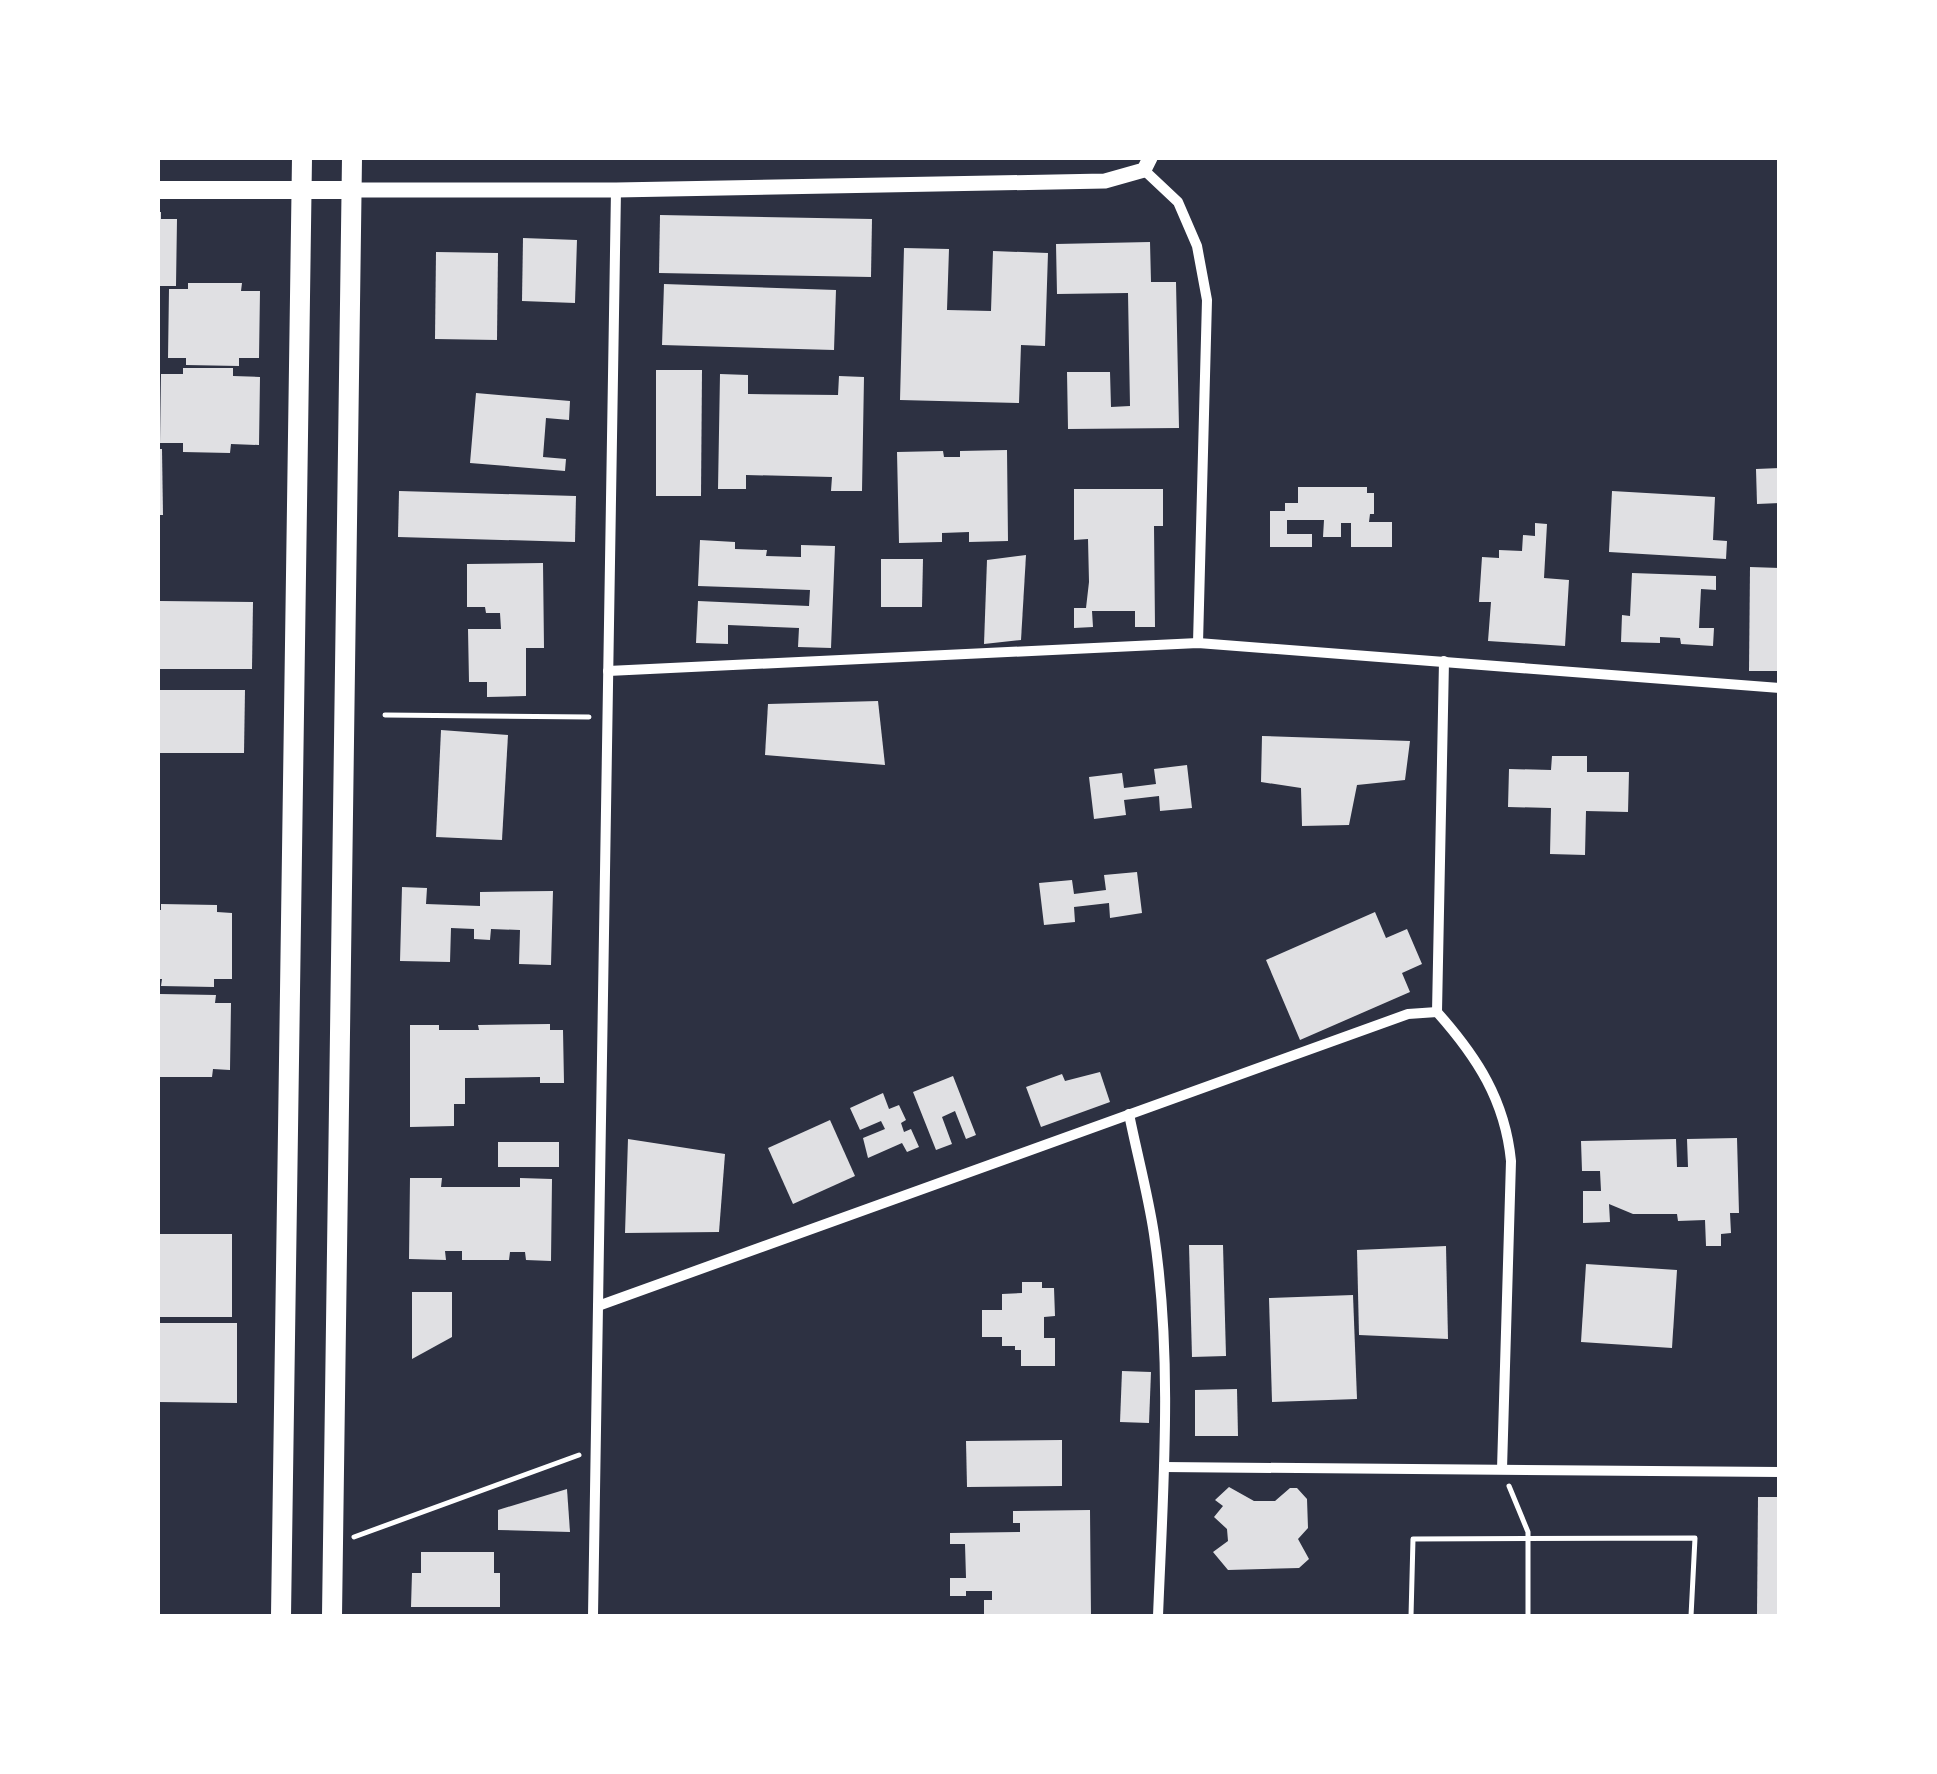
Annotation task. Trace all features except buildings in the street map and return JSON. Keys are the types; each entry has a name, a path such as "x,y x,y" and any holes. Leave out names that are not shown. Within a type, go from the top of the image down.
{"main road":[{"path":"281,1616 302,158"},
{"path":"332,1616 352,158"},
{"path":"158,190 352,190"}],"street":[{"path":"352,190 616,190 1105,181 1147,164 1178,202 1197,246 1207,300 1198,643"},
{"path":"592,1616 616,190"},
{"path":"608,671 1198,643 1780,688"},
{"path":"1444,661 1437,1012 1460,1038 1489,1083 1508,1128 1511,1161 1502,1469"},
{"path":"598,1306 1408,1014 1437,1012"},
{"path":"1129,1114 1154,1234 1163,1337 1164,1467 1158,1616"},
{"path":"1164,1467 1780,1472"}],"path":[{"path":"385,715 607,718"},
{"path":"334,1545 596,1448"},
{"path":"1502,1469 1528,1539 1528,1616"},
{"path":"1411,1616 1413,1539 1695,1538 1691,1616"}]}
